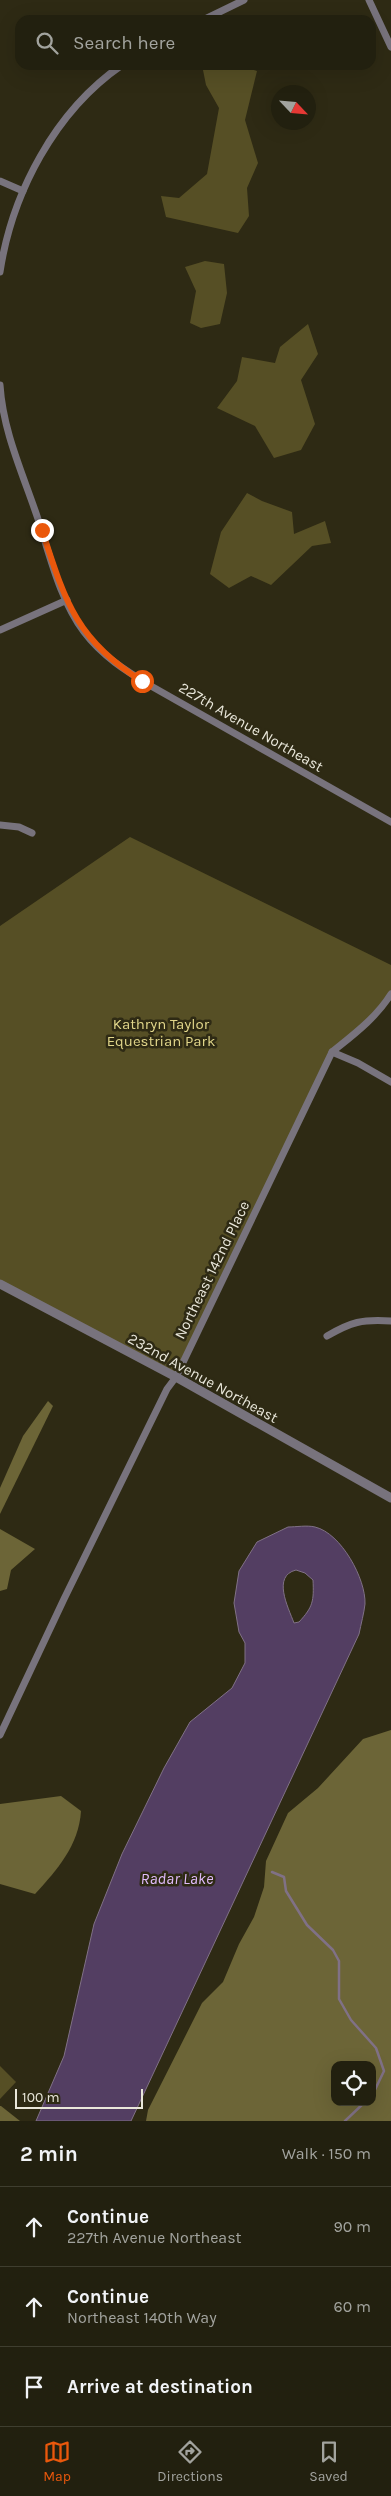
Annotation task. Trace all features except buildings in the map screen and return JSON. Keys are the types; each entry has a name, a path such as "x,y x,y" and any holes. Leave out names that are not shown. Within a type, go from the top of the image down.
{"street":[{"path":"213,15 244,0"},
{"path":"369,0 391,47"},
{"path":"0,272 8,232 23,191 60,127 100,83 116,70"},
{"path":"0,181 23,191"},
{"name":"227th Avenue Northeast","path":"0,384 6,429 67,600 84,631 101,651 122,669 391,822"},
{"path":"0,630 67,600"},
{"path":"0,825 19,827 32,833"},
{"name":"Northeast 142nd Place","path":"0,1735 64,1599 167,1389 176,1377 332,1052 360,1029 385,1004 391,994"},
{"path":"332,1052 391,1082"},
{"name":"232nd Avenue Northeast","path":"0,1284 176,1377 391,1498"},
{"path":"327,1336 349,1323 368,1319 391,1321"}],"green space":[{"path":"203,70 257,71 245,120 258,163 247,188 249,216 238,233 166,217 161,196 179,198 207,174 219,108 206,85"},
{"path":"205,261 224,264 227,293 220,324 201,328 190,323 196,291 185,267"},
{"path":"308,324 318,354 301,380 315,424 301,450 274,458 255,426 217,408 237,381 242,357 275,363 280,347"},
{"path":"247,493 262,501 292,512 294,534 325,521 331,543 312,546 271,585 251,576 229,588 210,574 221,532"},
{"name":"Kathryn Taylor Equestrian Park","path":"130,837 391,965 391,994 385,1004 332,1052 176,1377 0,1284 0,926"},
{"path":"0,2066 16,2082 0,2099"}],"shaded area":[{"path":"48,1401 53,1406 0,1514 0,1488 23,1436"},
{"path":"0,1529 35,1549 11,1570 7,1589 0,1591"},
{"path":"391,1730 391,2121 146,2121 148,2110 202,2003 223,1982 239,1944 254,1917 264,1887 266,1861 288,1813 318,1788 363,1739"},
{"path":"61,1796 81,1811 76,1835 66,1856 35,1894 0,1884 0,1804"},
{"path":"1,2106 20,2121 0,2121"}],"water":[{"name":"Radar Lake","path":"302,1526 315,1527 325,1531 334,1538 350,1558 361,1582 365,1604 359,1634 131,2121 36,2121 64,2056 94,1924 122,1854 164,1768 190,1722 232,1688 245,1663 245,1643 239,1632 234,1603 239,1571 257,1542 288,1527","holes":["296,1570 305,1573 313,1580 313,1599 304,1617 299,1622 294,1623 286,1601 283,1585 289,1573"]}],"waterway":[{"path":"272,1872 284,1877 286,1891 307,1925 333,1950 339,1961 339,1999 351,2020 376,2048 384,2071 376,2088"},
{"path":"345,2121 361,2106"}],"route":[{"path":"42,530 67,600 84,631 101,651 122,669 142,681"}]}
